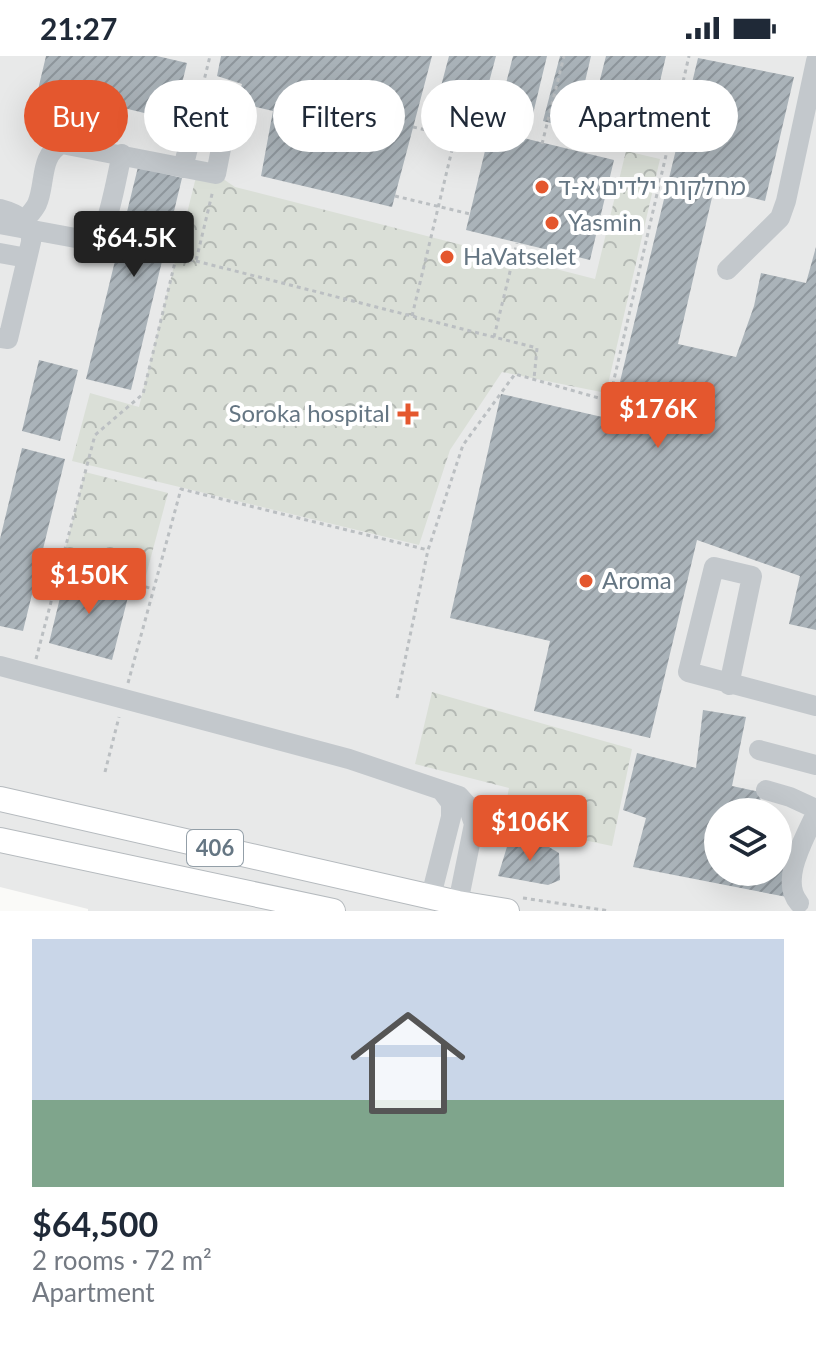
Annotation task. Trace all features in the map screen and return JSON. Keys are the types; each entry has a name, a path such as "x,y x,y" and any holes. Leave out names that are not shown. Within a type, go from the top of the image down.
{"main road":[{"name":"406","path":"0,799 430,904 457,907 511,904"},
{"name":"406","path":"0,840 333,911"}],"lane":[{"path":"727,270 780,218 816,61"},
{"path":"0,338 8,339 27,258 28,225 37,203 48,157 54,148 62,144 216,174 220,152"},
{"path":"183,168 187,152"},
{"path":"0,224 28,225 81,239 99,236 105,225 122,154"},
{"path":"0,209 13,212 28,225"},
{"path":"0,253 27,258"},
{"path":"729,685 752,576 714,567 688,672 729,685 816,706"},
{"path":"0,666 349,759 459,796 468,806 474,824 457,907"},
{"path":"759,750 816,765"},
{"path":"430,904 451,817 451,803 441,790"},
{"path":"766,790 790,797 816,811 791,881 792,894 799,903"}],"path":[{"path":"204,80 210,56"},
{"path":"542,144 564,56"},
{"path":"397,698 428,550 463,445 515,374 609,401 689,56"},
{"path":"413,127 421,129"},
{"path":"412,316 452,152"},
{"path":"196,261 216,174"},
{"path":"395,196 470,214"},
{"path":"494,337 517,243"},
{"path":"32,674 95,435 143,394 176,258 537,348 534,379"},
{"path":"105,772 181,489 428,550"},
{"path":"60,566 154,589"},
{"path":"511,904 610,911"}],"shaded area":[{"name":"Soroka hospital","path":"0,56 816,56 816,911 88,909 0,887"}],"green space":[{"path":"626,152 660,159 606,393 502,372 450,450 419,545 72,461 90,393 139,407 196,177 216,174 235,187 595,279"},
{"path":"85,472 168,493 144,583 62,562"},
{"path":"432,692 632,749 612,846 502,823 509,788 415,764"}],"building":[{"path":"46,56 157,56 187,63 183,80 144,80 144,113 128,109 128,80 40,80"},
{"path":"221,56 432,56 426,80 421,80 421,98 392,207 261,176 273,111 257,107 257,80 230,80 217,76"},
{"path":"449,56 496,56 490,80 443,80"},
{"path":"513,56 547,56 534,110 534,80 507,80"},
{"path":"560,56 591,56 585,80 554,80"},
{"path":"606,56 666,56 660,80 600,80"},
{"path":"698,58 794,77 765,201 714,189 678,344 736,357 754,306 761,273 806,283 816,247 816,630 789,624 800,576 697,540 650,738 534,711 550,641 450,618 501,394 611,419 675,152 738,152 738,80 693,80"},
{"path":"550,94 550,123 543,121"},
{"name":"מחלקות ילדים א-ד","path":"534,141 550,145 550,152 581,152 614,160 590,260 466,230 485,152 534,152"},
{"path":"138,167 182,178 131,390 86,379"},
{"path":"39,360 78,370 60,441 22,431"},
{"path":"22,448 65,459 23,631 0,626 0,539"},
{"path":"66,573 130,589 112,660 49,643"},
{"path":"703,710 746,717 732,786 760,792 760,798 704,798 704,881 633,867 646,818 623,810 637,753 696,768"},
{"path":"510,837 549,847 559,853 560,880 548,885 498,876"},
{"path":"731,886 786,886 787,897"}],"place":[{"name":"מחלקות ילדים א-ד","path":"542,187"},
{"name":"Yasmin","path":"552,223"},
{"name":"HaVatselet","path":"447,257"},
{"name":"Soroka hospital","path":"408,414"},
{"name":"Aroma","path":"586,581"}]}
